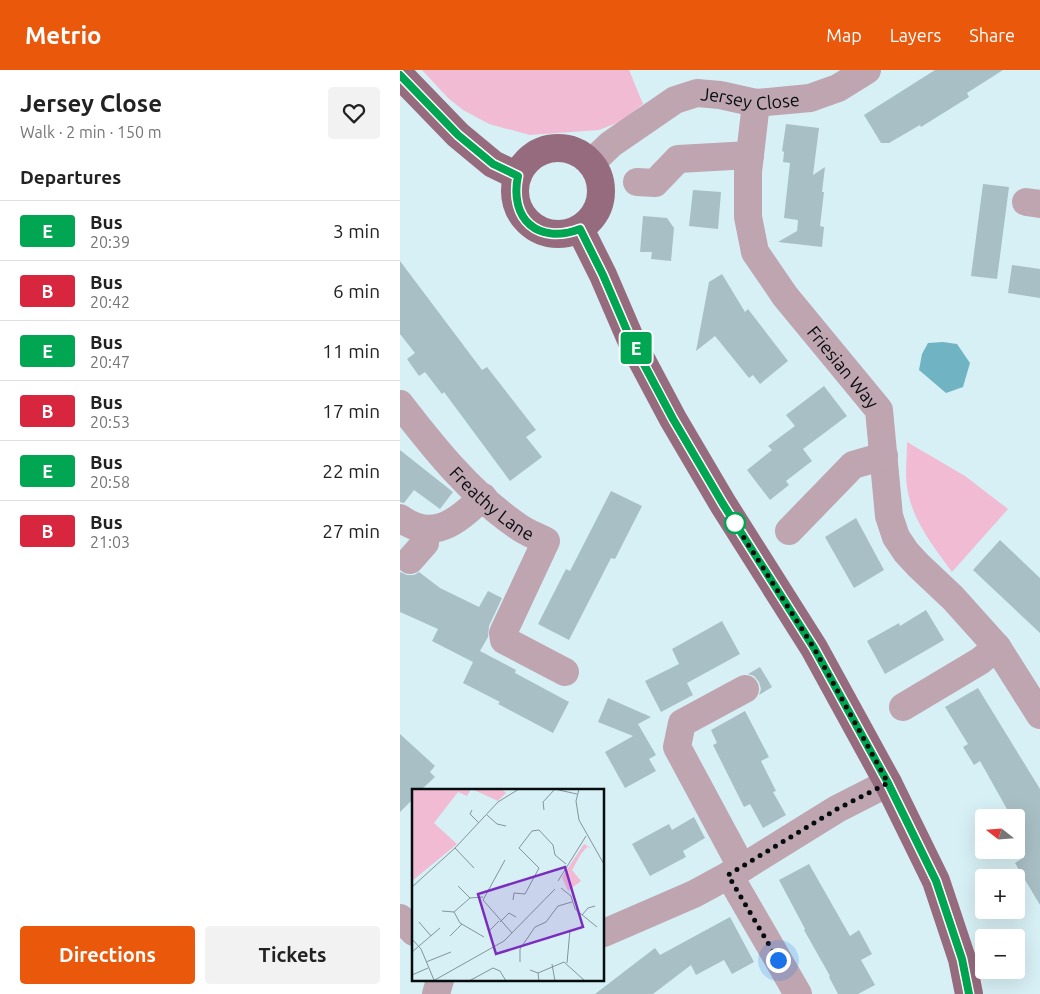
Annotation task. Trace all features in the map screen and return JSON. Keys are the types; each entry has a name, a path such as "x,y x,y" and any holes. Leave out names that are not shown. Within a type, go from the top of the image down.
{"main road":[{"path":"400,76 458,135 493,164 518,176"},
{"path":"550,148 565,148 579,153 591,163 598,173 601,198 597,211 590,221 580,229 567,234 554,235 541,232 521,214 516,202 515,189 518,176 525,163 536,154 550,148"},
{"path":"580,229 603,275 631,340 673,419 728,512 814,648 888,783 936,881 962,959 969,994"}],"street":[{"name":"Jersey Close","path":"591,163 611,144 675,100 697,93 720,95 756,103 810,98 838,88 867,70"},
{"name":"Friesian Way","path":"756,103 748,172 748,217 755,252 785,296 879,410 889,516 896,537 906,552 953,598 997,647 1040,715"},
{"path":"638,182 656,183 678,159 750,155"},
{"name":"Freathy Lane","path":"400,404 436,450 483,497 517,526 546,541 503,633 504,640 565,672"},
{"path":"789,531 852,465 884,456"},
{"path":"400,518 424,530 445,527 463,516 483,497"},
{"path":"410,560 425,543 424,530"},
{"path":"903,707 980,661 997,647"},
{"path":"745,689 682,723 677,747 735,871 798,994"},
{"path":"605,933 694,894 837,809 888,783"},
{"path":"400,918 412,930"}],"shaded area":[{"path":"422,70 629,70 643,104 622,121 599,130 530,135 489,124 463,110 448,98"},
{"path":"907,442 965,476 1008,509 952,572 915,515 907,490"}],"water":[{"path":"943,342 957,344 970,363 963,387 946,393 919,370 922,354 928,343"}],"building":[{"path":"935,70 1003,70 967,93 969,97 921,127 920,125 889,143 881,143 864,115"},
{"path":"786,124 819,128 813,175 825,167 820,226 824,227 822,247 778,242 797,231 798,220 784,218 790,163 783,162 784,152 782,151"},
{"path":"983,184 1009,187 997,279 971,276"},
{"path":"693,190 721,192 718,229 689,226"},
{"path":"643,216 667,218 674,228 671,261 651,259 652,252 640,252"},
{"path":"400,261 482,370 487,367 536,430 526,437 542,457 510,481 444,392 442,394 425,372 419,376 407,359 415,353 400,334"},
{"path":"1012,265 1040,269 1040,298 1008,293"},
{"path":"722,274 745,312 748,309 788,361 760,384 753,375 749,378 715,336 696,351 709,282"},
{"path":"824,386 847,416 803,449 812,461 786,481 789,485 770,500 747,470 772,450 768,446 795,426 786,415"},
{"path":"400,450 453,492 440,509 414,490 404,503 400,502"},
{"path":"611,491 642,506 615,559 611,558 569,640 538,624 566,569 570,571"},
{"path":"856,518 884,570 854,588 825,537"},
{"path":"1000,540 1040,578 1040,633 973,570"},
{"path":"400,572 414,575 419,572 440,588 479,607 488,591 502,598 489,626 488,637 480,651 516,670 515,673 569,702 553,733 463,683 473,662 432,641 438,629 400,612"},
{"path":"926,610 944,640 885,674 867,641 899,623 900,626"},
{"path":"722,621 740,654 687,683 693,695 661,712 645,681 679,664 672,649"},
{"path":"760,667 772,687 759,695 761,689 759,682 754,676 748,674"},
{"path":"978,688 1040,789 1040,905 1025,880 1025,869 1019,869 1015,863 1025,859 1025,809 1007,809 980,761 974,765 963,747 968,744 945,707"},
{"path":"608,698 651,717 638,724 656,755 649,759 656,771 625,788 605,752 633,736 598,722"},
{"path":"745,711 769,757 761,761 776,791 773,792 786,815 763,828 750,804 744,807 713,745 717,743 711,730"},
{"path":"400,734 435,766 430,772 435,777 422,789 412,789 412,800 400,812"},
{"path":"694,817 705,838 683,851 686,857 650,876 632,844 669,824 672,830"},
{"path":"809,864 850,936 859,930 872,954 861,960 875,985 858,994 838,994 779,880"},
{"path":"730,917 754,962 732,974 724,960 696,975 691,965 653,994 595,994 655,948 660,955"}],"bus line":[{"name":"E","path":"400,75 410,88 458,135 493,164 518,176 515,189 516,202 521,214 530,224 541,232 554,235 567,234 580,229 603,275 631,340 673,419 771,582 814,648 888,783 936,881 962,959 969,994"}],"route":[{"path":"735,523 732,519 814,648 888,783 837,809 728,875 778,960"}]}
